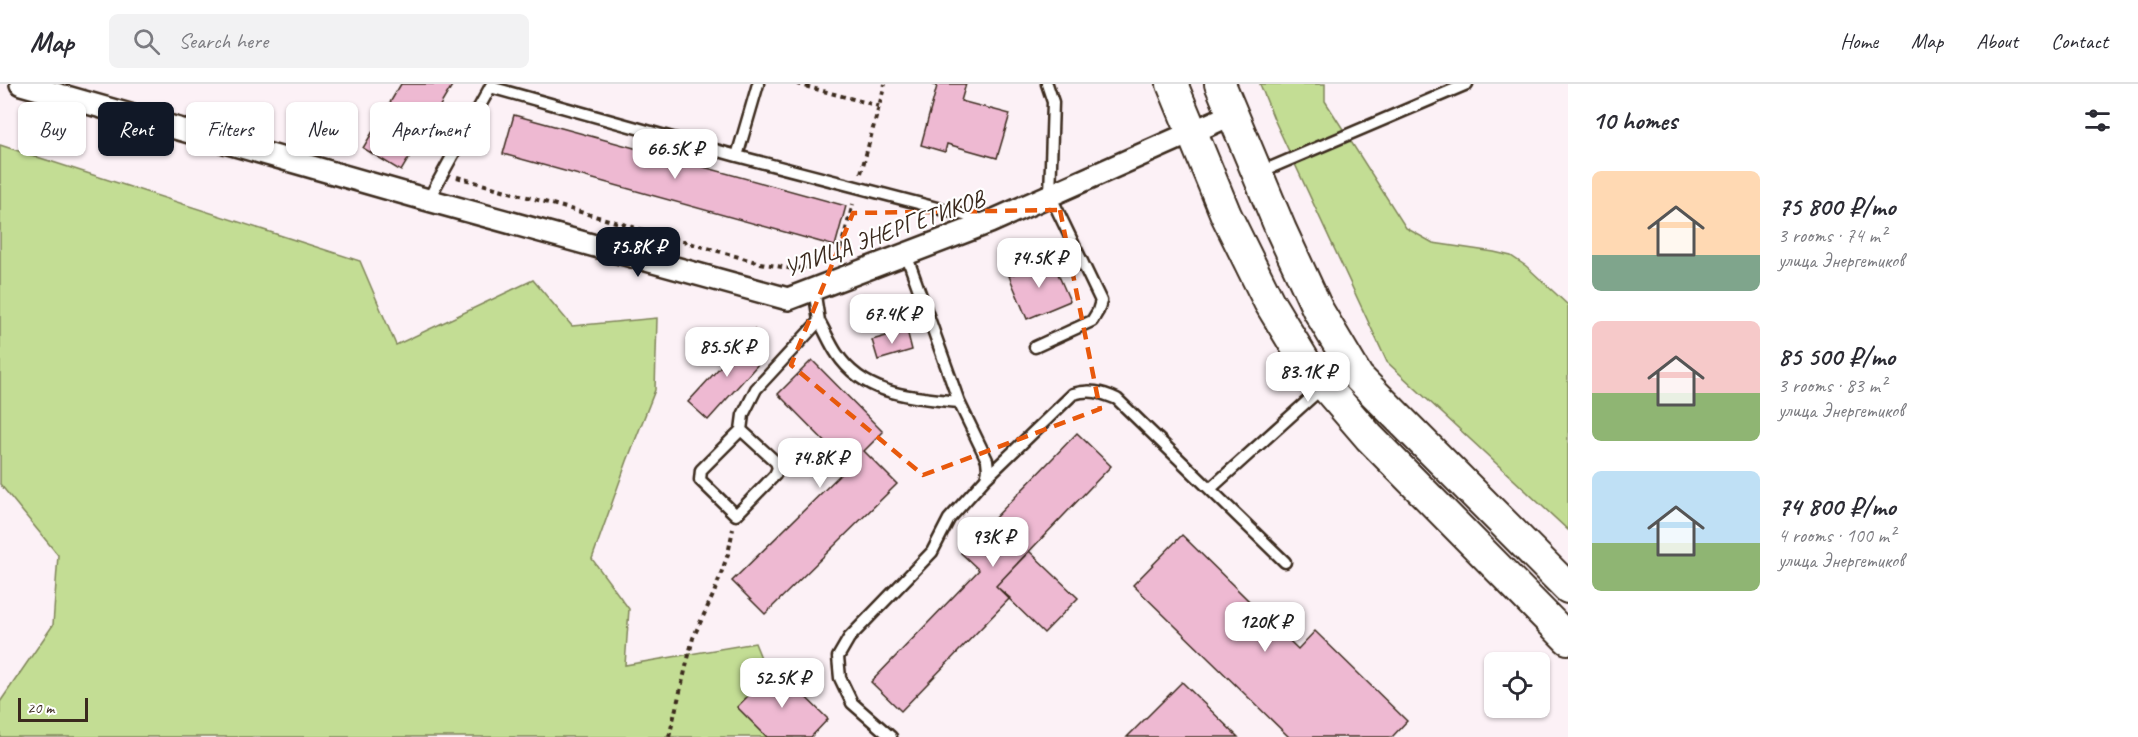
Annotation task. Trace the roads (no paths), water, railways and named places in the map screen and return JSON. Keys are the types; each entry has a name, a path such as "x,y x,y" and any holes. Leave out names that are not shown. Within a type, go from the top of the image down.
{"main road":[{"path":"1172,84 1226,215 1269,302 1307,365 1369,437 1568,639"},
{"path":"1220,84 1318,310 1358,376 1568,588"}],"street":[{"name":"УЛИЦА ЭНЕРГЕТИКОВ","path":"21,84 428,200 788,299 990,222 1233,114"}],"lane":[{"path":"738,156 758,84"},
{"path":"1035,347 1092,321 1101,301 1050,195 1053,102 1047,84"},
{"path":"1258,173 1467,84"},
{"path":"428,200 491,85 738,156 990,222"},
{"path":"906,254 959,402 987,460 986,478"},
{"path":"814,289 819,321 837,354 855,374 877,387 901,396 959,402"},
{"path":"741,430 776,462 778,468 776,475 736,514 700,480 701,470 741,430 743,415 756,389 819,321"},
{"path":"1210,489 1325,386"},
{"path":"891,737 852,703 840,678 838,657 849,638 932,552 949,519 986,478 1073,394 1084,390 1100,392 1117,399 1285,562"}]}
